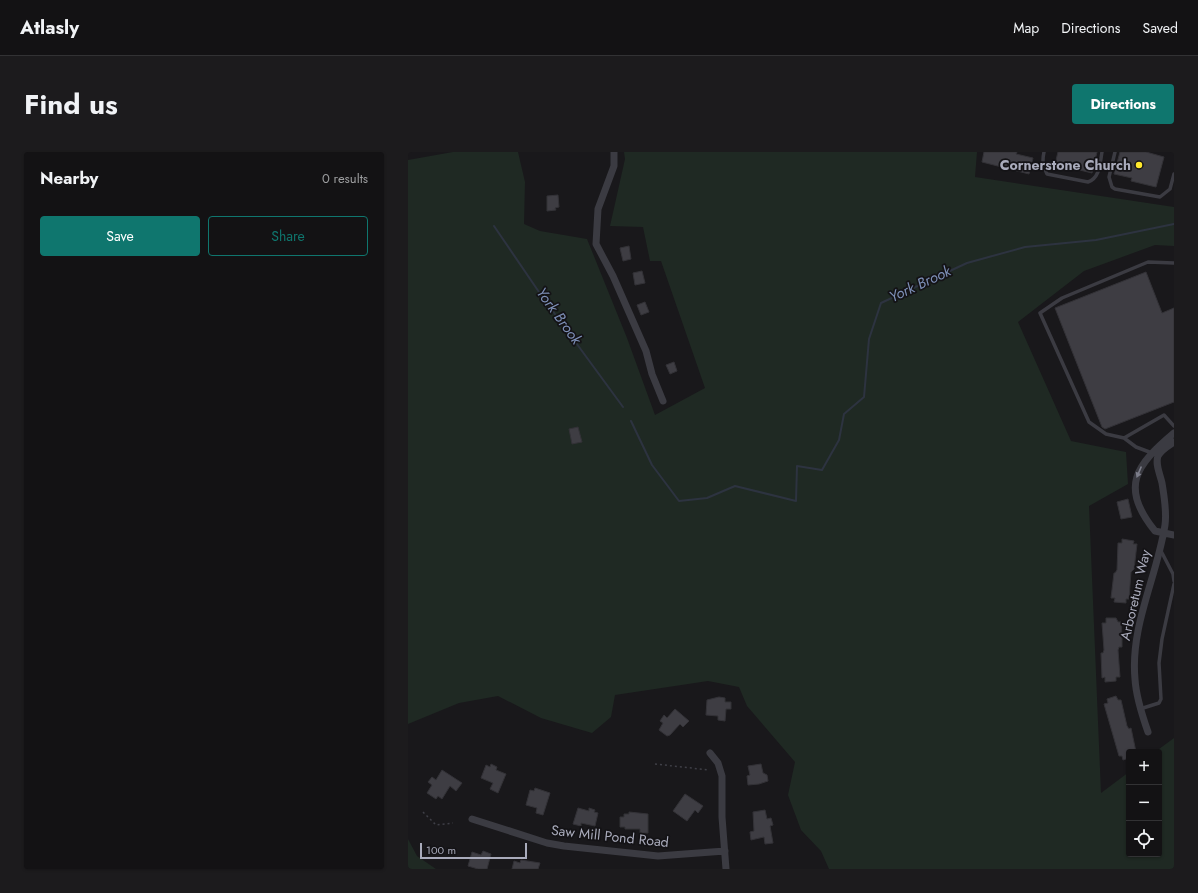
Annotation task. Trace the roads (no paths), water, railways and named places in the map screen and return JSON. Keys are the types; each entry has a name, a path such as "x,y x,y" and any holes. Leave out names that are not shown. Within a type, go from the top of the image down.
{"street":[{"path":"614,152 614,166 598,209 596,244 613,276 646,351 652,374 663,401"},
{"name":"Arboretum Way","path":"1174,433 1139,469 1135,494 1140,510 1155,531 1163,534 1174,535"},
{"name":"Arboretum Way","path":"1155,454 1174,442"},
{"name":"Arboretum Way","path":"1148,732 1140,709 1135,679 1136,641 1163,534 1165,514 1162,481 1155,454"},
{"path":"710,753 718,763 722,776 726,869"},
{"name":"Saw Mill Pond Road","path":"472,819 546,843 564,846 658,856 725,851"}],"lane":[{"path":"1044,152 1043,164 1047,174 1088,182 1094,180 1097,176 1102,152"},
{"path":"1115,152 1109,177 1112,187 1115,189 1160,197 1170,189 1174,174"},
{"path":"1155,454 1136,447 1124,438 1106,434 1089,422 1040,313 1062,298 1148,262 1174,263"},
{"path":"1124,438 1164,414 1174,426"},
{"path":"1140,709 1158,703 1161,699 1159,663 1162,638 1174,583 1173,574 1159,549"}],"waterway":[{"name":"York Brook","path":"631,421 652,465 679,501 707,498 735,486 796,501 797,466 822,470 839,440 844,414 864,397 869,339 881,303 967,263 1025,247 1096,240 1174,224"},
{"name":"York Brook","path":"494,226 541,295 623,407"}],"place":[{"name":"Cornerstone Church","path":"1139,165"}]}
